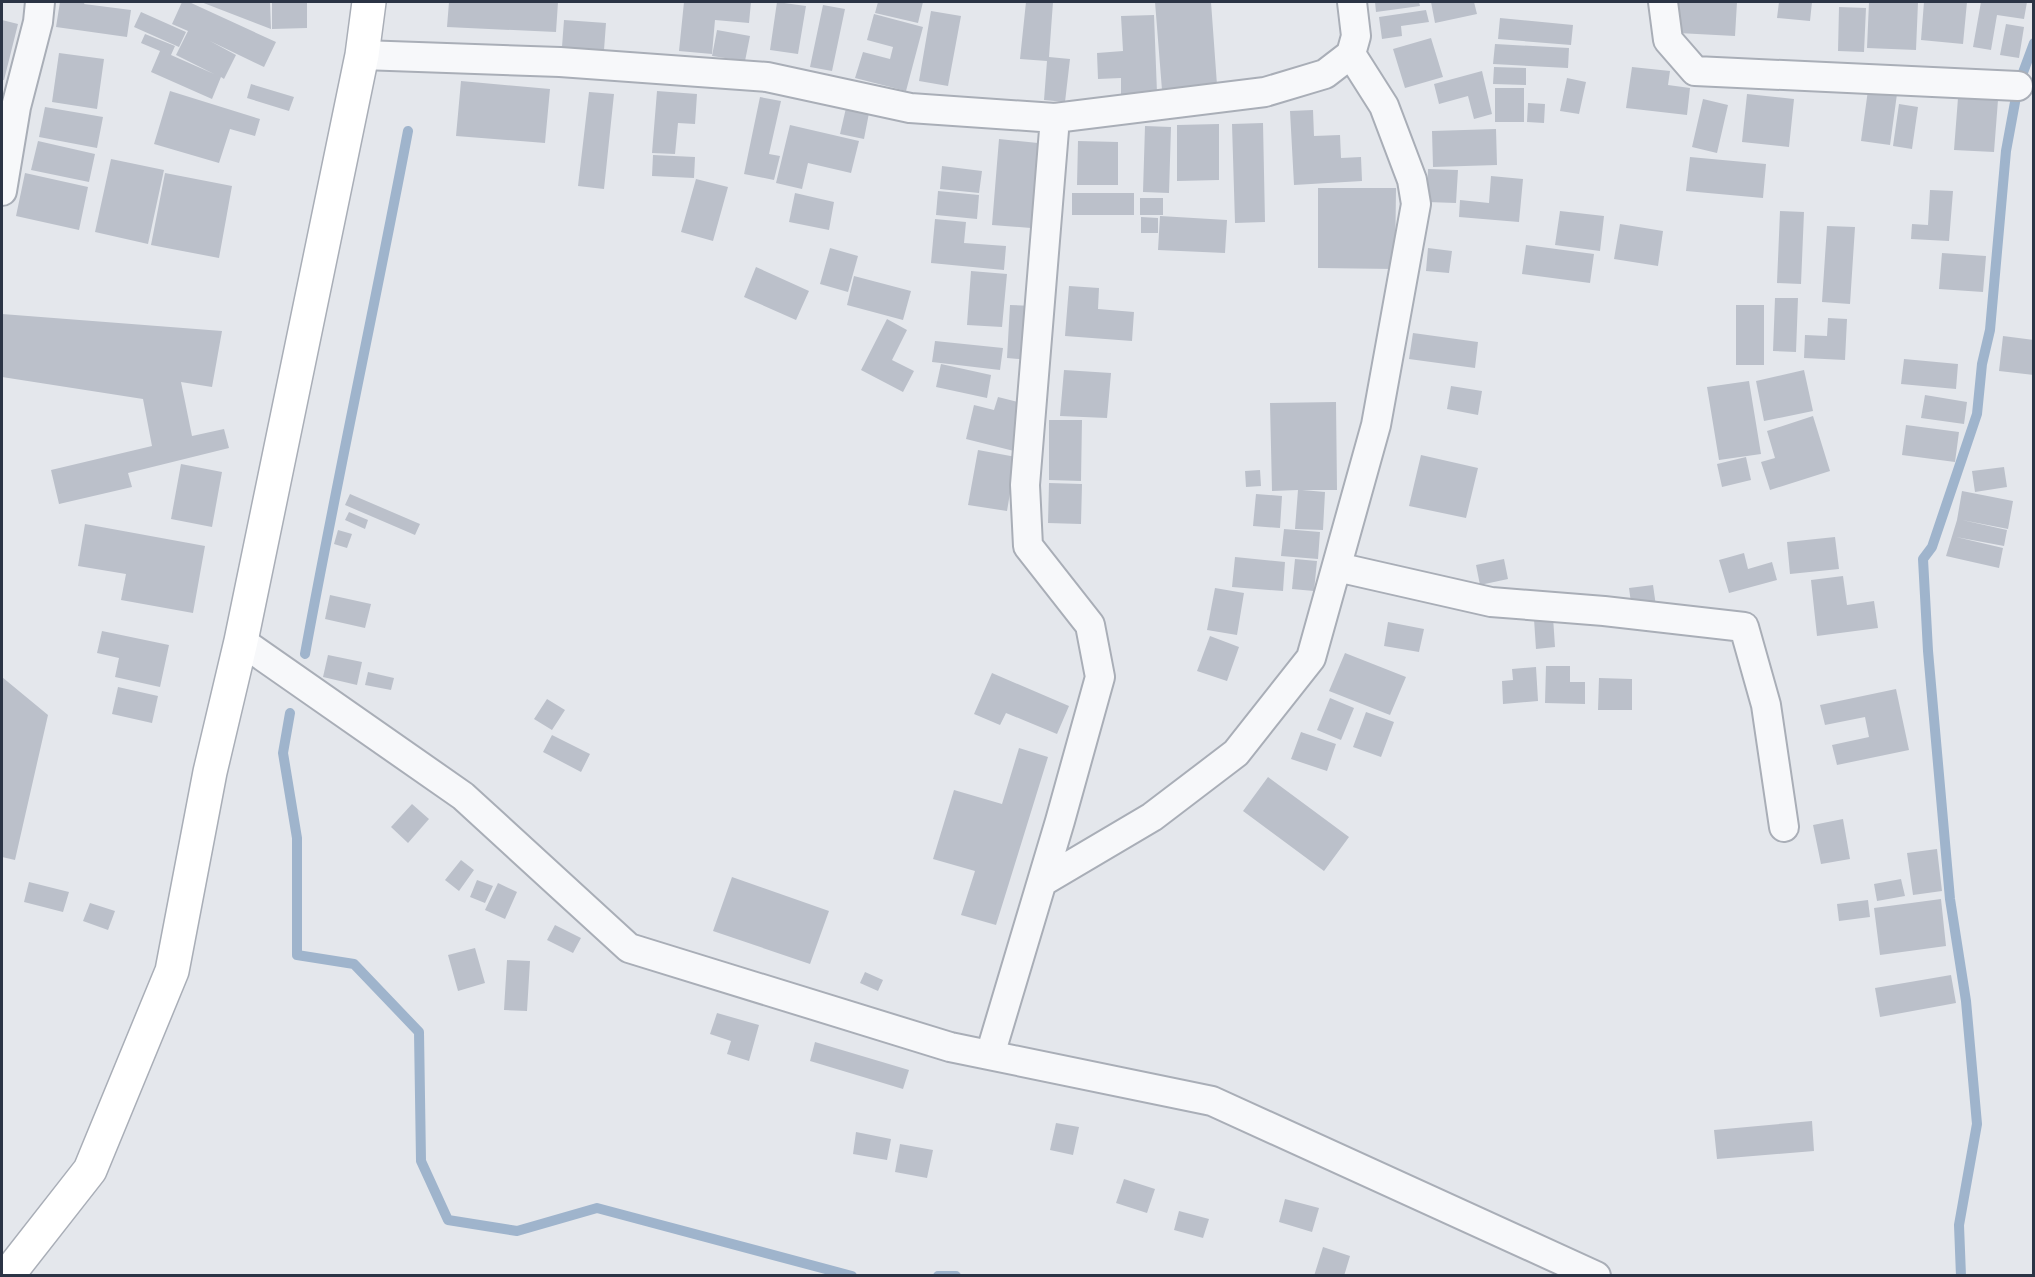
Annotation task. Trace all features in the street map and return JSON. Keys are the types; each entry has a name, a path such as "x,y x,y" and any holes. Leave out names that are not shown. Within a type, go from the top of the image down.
{"main road":[{"path":"7,1275 90,1170 172,971 210,772 241,641 362,55 369,2"}],"street":[{"path":"2,191 16,107 38,22 40,2"},
{"path":"362,55 560,62 767,77 910,108 1055,118 1266,92 1325,74 1351,54 1356,36 1352,2"},
{"path":"1663,2 1668,40 1695,71 2018,86"},
{"path":"1042,882 1152,817 1236,753 1311,658 1376,425 1416,204 1412,180 1384,106 1351,54"},
{"path":"990,1055 1100,677 1090,625 1028,546 1025,485 1055,118"},
{"path":"1337,567 1491,602 1604,611 1744,627 1766,705 1784,827"},
{"path":"241,641 463,796 629,948 950,1047 1212,1101 1596,1275"}],"building":[{"path":"60,2 85,2 84,4 131,10 127,37 56,27"},
{"path":"182,2 189,2 276,42 264,67 210,41 236,55 224,79 221,77 212,99 151,72 160,51 141,43 145,34 175,46 171,55 214,74 176,55 188,31 172,24"},
{"path":"201,2 270,2 271,29"},
{"path":"272,2 307,2 307,28 272,29"},
{"path":"449,2 558,2 556,32 447,27"},
{"path":"684,2 751,2 749,23 715,20 712,54 679,51"},
{"path":"777,2 806,6 798,54 770,50"},
{"path":"878,2 923,2 918,23 875,13"},
{"path":"1026,2 1053,2 1049,57 1070,59 1065,102 1044,100 1047,61 1020,59"},
{"path":"1155,2 1211,2 1217,85 1162,90"},
{"path":"1375,2 1419,2 1420,6 1376,12"},
{"path":"1431,2 1474,2 1477,14 1435,23"},
{"path":"1679,2 1737,2 1735,36 1678,33"},
{"path":"1779,2 1812,2 1810,21 1777,18"},
{"path":"1869,2 1918,2 1916,50 1867,48"},
{"path":"1924,2 1967,2 1963,44 1921,40"},
{"path":"1981,2 2027,2 2024,19 1997,15 1991,50 1973,47"},
{"path":"823,5 845,9 832,71 810,67"},
{"path":"1839,7 1866,8 1864,52 1838,51"},
{"path":"1426,10 1429,22 1401,26 1402,36 1382,39 1379,17"},
{"path":"931,11 961,16 948,86 919,81"},
{"path":"141,12 186,32 179,47 134,27"},
{"path":"874,14 923,27 906,91 855,78 863,52 890,59 893,47 867,40"},
{"path":"1154,15 1157,93 1121,95 1121,78 1098,79 1097,53 1123,51 1121,16"},
{"path":"1500,18 1573,25 1571,45 1498,39"},
{"path":"2,20 18,24 4,80 2,80"},
{"path":"564,20 606,23 604,50 562,47"},
{"path":"2006,24 2024,27 2019,58 2000,55"},
{"path":"717,30 750,36 745,61 712,56"},
{"path":"1431,38 1443,77 1405,88 1393,49"},
{"path":"1495,44 1569,48 1568,68 1493,64"},
{"path":"59,53 104,59 97,109 52,102"},
{"path":"1494,67 1526,68 1526,85 1493,84"},
{"path":"1632,67 1670,71 1668,85 1690,88 1687,115 1626,108"},
{"path":"1482,71 1492,114 1474,119 1468,96 1439,104 1434,84"},
{"path":"1567,78 1586,82 1579,114 1560,111"},
{"path":"461,81 550,89 545,143 456,136"},
{"path":"251,84 294,97 289,111 247,98"},
{"path":"1495,88 1524,88 1524,122 1495,122"},
{"path":"1868,90 1897,94 1890,145 1861,141"},
{"path":"170,91 260,119 255,136 230,129 219,163 154,144"},
{"path":"657,91 697,94 695,124 678,123 675,154 652,153"},
{"path":"589,92 614,94 604,189 578,186"},
{"path":"1747,94 1794,99 1789,147 1742,142"},
{"path":"760,97 781,101 769,154 780,156 774,180 744,174"},
{"path":"1958,98 1998,100 1994,152 1954,150"},
{"path":"1703,99 1728,105 1717,153 1692,147"},
{"path":"1528,103 1545,104 1544,123 1527,122"},
{"path":"1899,104 1918,107 1912,149 1893,146"},
{"path":"45,107 103,117 97,148 39,137"},
{"path":"846,108 869,113 864,139 840,134"},
{"path":"1313,110 1314,136 1340,135 1341,158 1361,157 1362,181 1294,185 1290,111"},
{"path":"1263,123 1265,222 1235,223 1232,124"},
{"path":"1219,124 1219,180 1177,181 1177,125"},
{"path":"790,125 859,141 851,173 808,163 802,189 776,183"},
{"path":"1145,126 1171,127 1169,193 1143,192"},
{"path":"1496,129 1497,165 1433,167 1432,131"},
{"path":"999,139 1038,143 1031,228 992,225"},
{"path":"38,141 95,154 89,182 31,170"},
{"path":"1078,141 1118,142 1118,185 1077,185"},
{"path":"653,155 695,157 694,178 652,176"},
{"path":"1690,157 1766,164 1763,198 1686,191"},
{"path":"111,159 164,170 148,244 95,232"},
{"path":"942,166 982,171 979,193 940,189"},
{"path":"1428,169 1458,170 1456,203 1427,202"},
{"path":"25,173 88,187 79,230 16,216"},
{"path":"165,173 232,186 219,258 151,245"},
{"path":"1491,176 1523,179 1519,222 1459,217 1460,200 1489,203"},
{"path":"696,179 728,187 713,241 681,232"},
{"path":"1318,188 1396,188 1395,269 1318,268"},
{"path":"1930,190 1953,191 1949,241 1911,239 1912,224 1928,225"},
{"path":"938,191 979,195 977,219 936,215"},
{"path":"795,193 834,202 829,230 789,222"},
{"path":"1072,193 1134,193 1134,215 1072,215"},
{"path":"1140,198 1163,198 1163,215 1140,215"},
{"path":"1560,211 1604,216 1600,251 1555,245"},
{"path":"1780,211 1804,212 1801,284 1777,283"},
{"path":"1160,216 1227,220 1225,253 1158,250"},
{"path":"1141,217 1158,218 1158,233 1141,233"},
{"path":"935,219 966,222 964,243 1006,246 1004,270 931,263"},
{"path":"1620,224 1663,231 1658,266 1614,259"},
{"path":"1827,226 1855,227 1850,304 1822,302"},
{"path":"1526,245 1594,254 1590,283 1522,274"},
{"path":"830,248 858,256 848,292 820,284"},
{"path":"1428,248 1452,251 1449,273 1426,271"},
{"path":"1942,253 1986,256 1983,292 1939,289"},
{"path":"756,267 809,291 796,320 744,297"},
{"path":"971,271 1007,274 1002,327 967,325"},
{"path":"854,276 911,291 903,320 847,305"},
{"path":"1069,286 1099,288 1098,309 1134,312 1132,341 1065,336"},
{"path":"1775,298 1798,298 1796,352 1773,351"},
{"path":"1010,305 1034,306 1031,360 1007,358"},
{"path":"1736,305 1764,305 1764,365 1736,365"},
{"path":"2,314 222,331 212,387 181,382 192,436 224,429 229,448 128,473 132,487 59,504 51,470 152,446 143,399 2,377"},
{"path":"1828,318 1847,319 1845,360 1804,358 1805,335 1827,336"},
{"path":"887,319 907,330 892,360 914,371 903,392 861,370"},
{"path":"1413,333 1478,342 1475,368 1409,359"},
{"path":"2003,336 2034,340 2034,375 1999,371"},
{"path":"935,341 1003,348 1000,370 932,362"},
{"path":"1904,359 1958,364 1956,389 1901,384"},
{"path":"941,364 991,375 987,398 936,387"},
{"path":"1064,370 1111,373 1107,418 1060,416"},
{"path":"1804,370 1813,411 1764,421 1756,381"},
{"path":"1749,381 1761,454 1719,460 1707,387"},
{"path":"1451,386 1482,391 1478,415 1447,409"},
{"path":"1925,395 1967,402 1964,424 1921,418"},
{"path":"998,397 1026,404 1014,451 966,439 974,405 994,410"},
{"path":"1336,402 1337,490 1302,490 1325,492 1323,530 1295,529 1298,490 1272,491 1270,403"},
{"path":"1813,416 1830,471 1770,490 1761,462 1775,458 1767,431"},
{"path":"1049,420 1082,420 1081,481 1049,480"},
{"path":"1906,425 1959,432 1955,462 1902,455"},
{"path":"978,450 1016,457 1007,511 968,505"},
{"path":"1421,455 1478,468 1466,518 1409,506"},
{"path":"1746,457 1751,480 1722,487 1717,464"},
{"path":"181,464 222,472 212,527 171,519"},
{"path":"2004,467 2007,487 1975,492 1972,471"},
{"path":"1260,470 1261,486 1246,487 1245,471"},
{"path":"1049,483 1082,484 1081,524 1048,523"},
{"path":"1962,491 2013,501 2008,529 1962,520 2007,530 2004,546 1956,537 2003,548 1999,568 1946,556 1957,520"},
{"path":"350,494 420,524 415,535 345,505"},
{"path":"1256,494 1282,496 1280,528 1253,526"},
{"path":"349,512 368,520 365,529 345,520"},
{"path":"85,524 205,546 193,613 121,600 126,574 78,566"},
{"path":"1284,529 1320,532 1318,559 1281,556"},
{"path":"338,530 352,534 347,548 334,544"},
{"path":"1835,537 1839,569 1790,574 1787,542"},
{"path":"1744,553 1748,569 1772,562 1777,580 1729,593 1719,560"},
{"path":"1235,557 1285,562 1283,591 1232,587"},
{"path":"1295,559 1317,561 1314,591 1292,589"},
{"path":"1504,559 1508,579 1480,585 1476,565"},
{"path":"1843,576 1847,605 1874,601 1878,628 1817,636 1811,580"},
{"path":"1653,585 1656,606 1632,610 1629,588"},
{"path":"1215,588 1244,593 1237,635 1207,630"},
{"path":"330,595 371,604 365,628 325,619"},
{"path":"1553,617 1555,647 1536,649 1534,619"},
{"path":"1388,622 1424,629 1419,652 1384,646"},
{"path":"102,631 169,645 160,687 115,677 119,658 97,653"},
{"path":"1210,636 1239,647 1227,681 1197,671"},
{"path":"1345,653 1406,677 1390,715 1329,691"},
{"path":"328,655 362,662 357,685 323,677"},
{"path":"1546,666 1570,666 1570,682 1585,682 1585,704 1545,703"},
{"path":"1536,667 1538,701 1503,704 1502,681 1513,680 1512,669"},
{"path":"368,672 394,678 391,690 365,685"},
{"path":"992,673 1069,706 1057,734 1006,713 1000,725 974,714"},
{"path":"2,677 48,715 15,860 2,857"},
{"path":"1599,678 1632,679 1632,710 1598,710"},
{"path":"118,687 158,696 152,723 112,714"},
{"path":"1896,689 1909,750 1837,765 1832,745 1869,737 1865,717 1825,725 1820,705"},
{"path":"1330,698 1354,708 1341,740 1317,730"},
{"path":"547,699 565,710 552,730 534,719"},
{"path":"1366,712 1394,722 1381,757 1353,747"},
{"path":"1301,732 1336,744 1327,771 1291,759"},
{"path":"552,735 590,754 581,772 543,752"},
{"path":"1019,748 1048,757 996,925 961,915 975,871 933,859 954,790 1002,804"},
{"path":"1268,777 1349,837 1324,871 1243,811"},
{"path":"412,804 429,819 408,843 391,827"},
{"path":"1843,819 1850,859 1821,864 1813,825"},
{"path":"1937,849 1942,891 1913,895 1907,853"},
{"path":"461,860 474,870 459,891 445,880"},
{"path":"732,877 829,911 810,964 713,931"},
{"path":"1901,879 1905,896 1877,901 1874,884"},
{"path":"477,880 493,886 485,903 470,897"},
{"path":"29,882 69,892 63,912 24,902"},
{"path":"498,883 517,892 505,919 485,910"},
{"path":"1941,899 1946,946 1880,955 1874,908"},
{"path":"1868,900 1870,917 1839,921 1837,904"},
{"path":"90,903 115,911 108,930 83,921"},
{"path":"555,925 581,938 573,953 547,940"},
{"path":"475,948 485,983 458,991 448,955"},
{"path":"507,960 530,961 527,1011 504,1010"},
{"path":"865,972 883,980 878,991 860,983"},
{"path":"1951,975 1956,1003 1880,1017 1875,988"},
{"path":"717,1013 759,1025 749,1061 727,1054 731,1041 710,1034"},
{"path":"815,1042 909,1070 903,1089 810,1061"},
{"path":"1812,1121 1814,1151 1717,1159 1714,1130"},
{"path":"1056,1123 1079,1127 1073,1155 1050,1150"},
{"path":"856,1132 891,1139 887,1160 853,1154"},
{"path":"900,1144 933,1150 927,1178 895,1172"},
{"path":"1124,1179 1155,1189 1147,1213 1116,1203"},
{"path":"1285,1199 1319,1208 1312,1232 1279,1222"},
{"path":"1179,1211 1209,1219 1203,1238 1174,1230"},
{"path":"1323,1247 1350,1256 1344,1276 1314,1276"}],"waterway":[{"path":"1961,1276 1959,1225 1977,1124 1966,1001 1950,899 1928,651 1923,559 1932,547 1977,414 1982,364 1990,330 2006,151 2018,86 2034,43"},
{"path":"305,654 408,131"},
{"path":"290,713 283,753 297,838 297,955 354,964 419,1032 421,1161 448,1220 517,1231 597,1208 852,1276"},
{"path":"938,1276 956,1276"}]}
